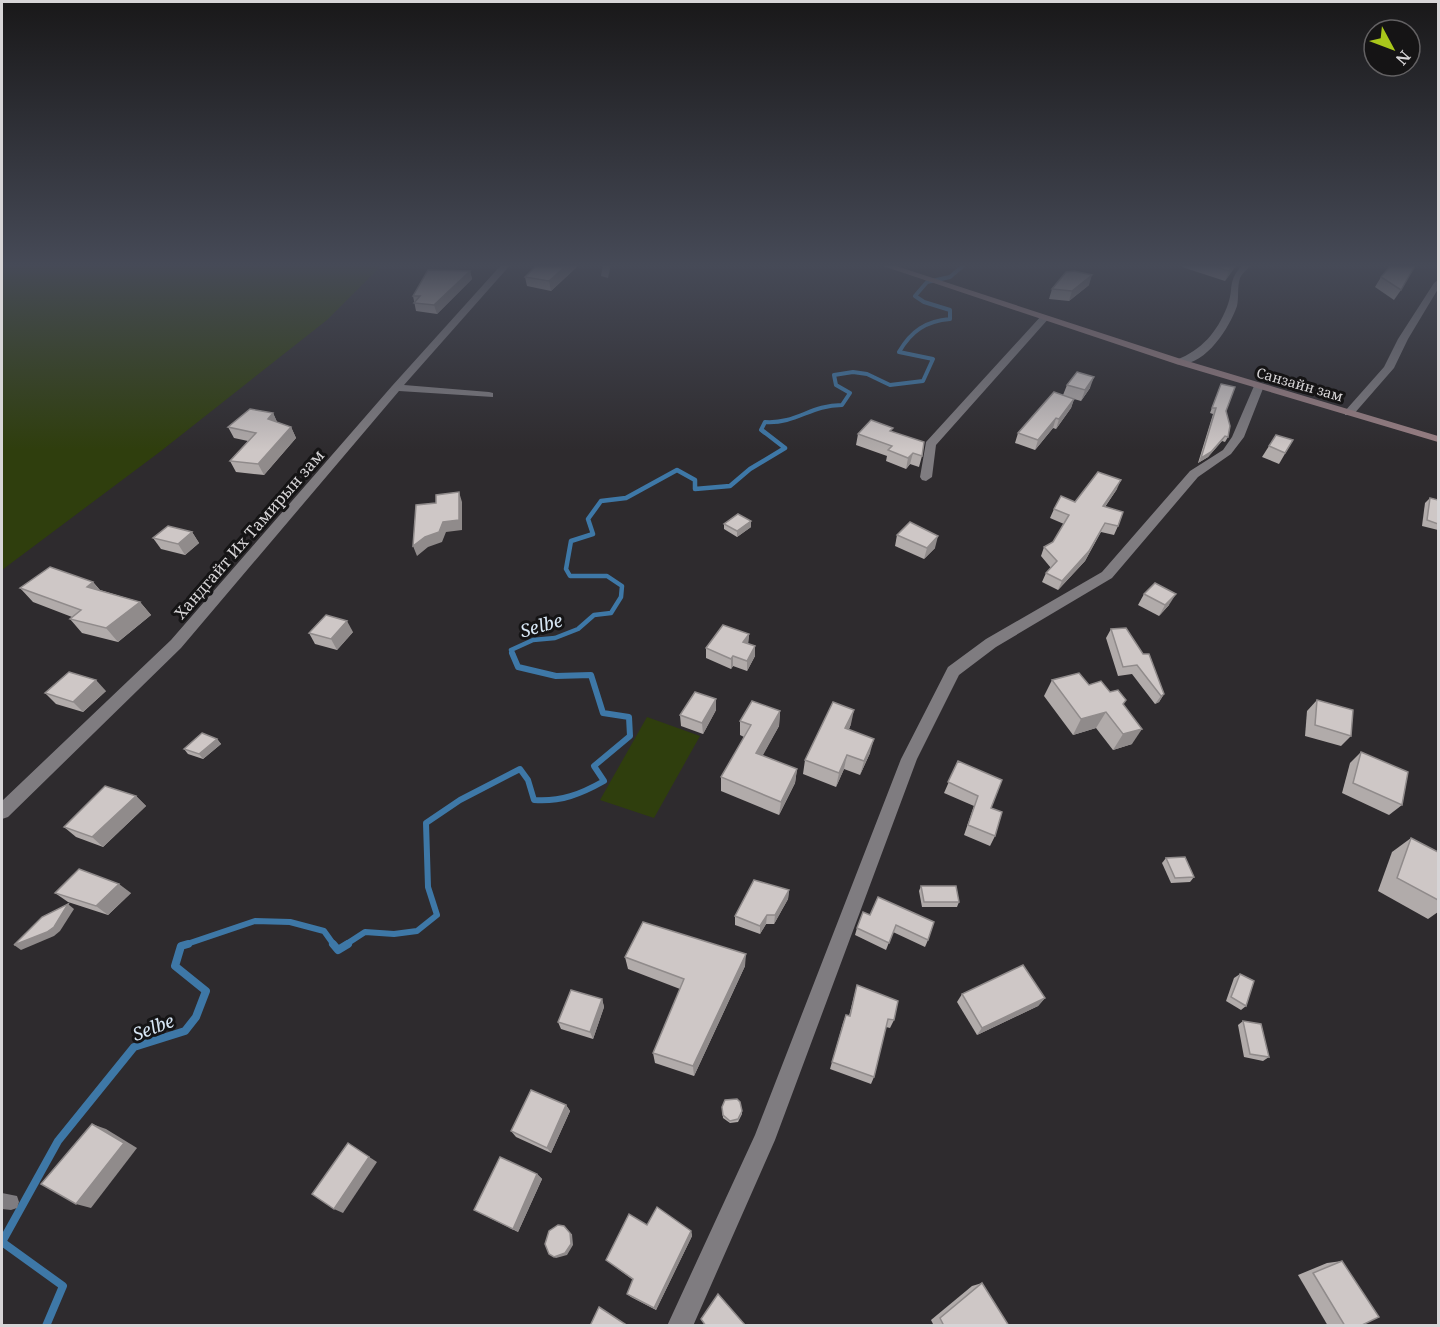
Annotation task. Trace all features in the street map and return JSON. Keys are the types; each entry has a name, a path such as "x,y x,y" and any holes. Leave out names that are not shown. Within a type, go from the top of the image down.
{"main road":[{"name":"Санзайн зам","path":"1072,326 1180,362 1438,439"}],"street":[{"name":"Хандгайт Их Тамирын зам","path":"2,812 176,644 452,326"},
{"path":"926,477 930,444 1037,326"},
{"path":"1180,362 1196,356 1211,344 1221,326"},
{"path":"1349,413 1389,368 1411,326"},
{"path":"680,1326 764,1140 909,759 953,671 991,643 1107,574 1194,474 1227,452 1238,437 1259,386"},
{"path":"396,388 489,395"}],"green space":[{"path":"2,326 319,326 161,451 2,570"},
{"path":"647,717 700,736 654,818 600,800"}],"building":[{"path":"1077,372 1094,377 1085,390 1067,385"},
{"path":"1221,384 1235,387 1226,411 1230,426 1228,437 1225,436 1211,452 1201,458 1216,408 1212,408"},
{"path":"1054,392 1074,399 1059,419 1056,418 1038,440 1018,433"},
{"path":"250,409 273,413 268,419 291,427 258,464 230,461 256,433 228,427"},
{"path":"871,420 893,428 890,431 924,442 922,456 913,453 908,458 888,450 892,446 858,434"},
{"path":"1276,435 1293,440 1285,453 1269,446"},
{"path":"1098,472 1121,480 1103,506 1123,512 1118,526 1105,523 1089,551 1062,581 1046,573 1057,561 1044,547 1053,542 1069,515 1054,509 1061,496 1075,502"},
{"path":"459,492 459,520 443,522 439,532 425,537 413,546 416,505 436,503 436,495"},
{"path":"1430,498 1438,500 1438,524 1427,520"},
{"path":"738,514 751,521 737,531 724,524"},
{"path":"910,522 938,536 927,548 897,535"},
{"path":"168,526 192,532 178,544 153,538"},
{"path":"50,567 93,582 87,587 140,602 106,628 70,619 81,610 20,588"},
{"path":"1155,583 1176,594 1165,605 1144,594"},
{"path":"326,615 347,621 331,639 309,633"},
{"path":"723,625 749,634 743,642 755,646 747,661 733,656 731,659 706,648"},
{"path":"1126,628 1143,654 1149,654 1164,694 1161,696 1137,665 1123,667 1111,629"},
{"path":"69,672 96,680 73,702 45,693"},
{"path":"1079,673 1089,685 1101,681 1110,692 1118,690 1126,700 1123,704 1142,729 1123,734 1106,712 1081,719 1052,680"},
{"path":"695,692 716,699 702,723 680,715"},
{"path":"1317,700 1353,710 1351,736 1315,725"},
{"path":"752,701 780,711 756,753 797,769 781,802 721,777 751,725 740,721"},
{"path":"833,702 854,710 845,728 874,739 864,761 847,755 839,773 805,760"},
{"path":"202,733 217,739 199,754 184,749"},
{"path":"1361,752 1408,772 1402,805 1353,783"},
{"path":"958,761 1002,780 991,808 1002,812 995,836 968,825 978,796 948,782"},
{"path":"105,786 136,796 92,837 64,827"},
{"path":"1411,838 1438,852 1438,900 1397,878"},
{"path":"1185,857 1194,877 1175,878 1166,858"},
{"path":"79,869 119,884 96,906 55,893"},
{"path":"754,880 789,890 775,915 767,915 760,926 735,916"},
{"path":"921,886 956,886 959,902 924,902"},
{"path":"878,897 934,922 928,940 896,925 889,943 857,928 863,912 870,915"},
{"path":"68,904 54,927 14,945 42,917"},
{"path":"643,922 746,954 693,1066 653,1053 684,979 625,957"},
{"path":"1023,965 1045,998 982,1028 962,994"},
{"path":"1240,974 1254,981 1246,1006 1231,997"},
{"path":"857,985 898,1001 894,1020 888,1019 874,1077 832,1062 846,1015 850,1016"},
{"path":"571,990 602,999 590,1032 558,1022"},
{"path":"1243,1021 1261,1024 1269,1057 1250,1054"},
{"path":"531,1090 566,1105 547,1148 511,1131"},
{"path":"737,1099 742,1111 738,1119 730,1121 723,1115 722,1107 725,1100"},
{"path":"92,1124 124,1143 76,1204 41,1184"},
{"path":"348,1143 369,1157 334,1209 312,1194"},
{"path":"500,1157 537,1174 513,1229 474,1210"},
{"path":"657,1207 691,1231 654,1308 627,1294 633,1279 606,1260 629,1214 647,1225"},
{"path":"558,1225 564,1226 570,1233 571,1244 565,1253 554,1257 549,1254 545,1244 549,1231"},
{"path":"1342,1261 1379,1317 1360,1326 1345,1326 1313,1273"},
{"path":"982,1283 1009,1326 944,1326 940,1318"},
{"path":"718,1294 744,1326 706,1326 701,1319"},
{"path":"599,1307 628,1326 590,1326"}],"waterway":[{"name":"Selbe","path":"765,433 761,430 765,422 786,420 821,408 842,405 850,393 836,385 834,375 853,372 867,374 890,385 923,381 933,359 899,352 909,338 924,326"},
{"name":"Selbe","path":"513,654 511,650 533,640 555,638 578,629 594,615 611,613 621,597 622,586 607,576 570,576 566,569 571,541 593,534 588,519 601,501 626,498 677,470 695,480 695,489 730,486 750,469 785,448 763,431"},
{"name":"Selbe","path":"345,945 365,932 394,934 417,931 437,915 428,887 426,823 460,800 520,769 528,780 534,800 562,798 587,790 604,781 594,766 630,736 629,717 603,713 591,675 556,676 518,667 512,653"},
{"name":"Selbe","path":"184,945 255,921 290,922 324,931 334,945"},
{"name":"Selbe","path":"46,1326 63,1286 2,1242 58,1141 134,1047 185,1031 196,1017 206,991 175,966 181,946 188,944"},
{"name":"Selbe","path":"333,944 338,950 348,944"}]}
